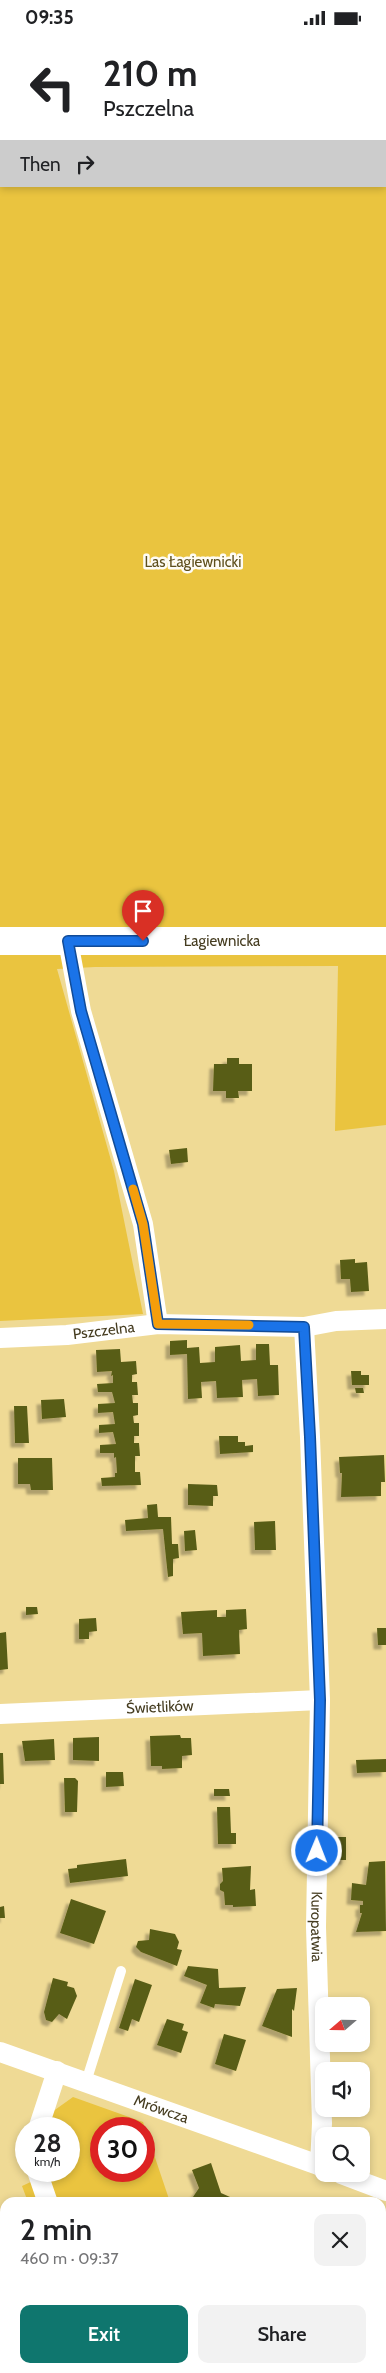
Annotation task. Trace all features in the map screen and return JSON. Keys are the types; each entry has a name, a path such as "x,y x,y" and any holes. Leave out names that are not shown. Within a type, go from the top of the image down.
{"street":[{"name":"Łagiewnicka","path":"0,941 386,941"},
{"path":"68,941 81,1011 143,1224 158,1324"},
{"name":"Pszczelna","path":"0,1338 67,1335 158,1324 304,1327 336,1321 386,1319"},
{"name":"Kuropatwia","path":"304,1327 320,1700 316,1927 322,2127"},
{"name":"Świetlików","path":"0,1714 320,1700"},
{"name":"Mrówcza","path":"0,2052 315,2164"},
{"path":"42,2117 57,2071"},
{"path":"41,2182 46,2197"},
{"path":"362,2182 386,2191"}],"lane":[{"path":"86,2082 121,1971"}],"green space":[{"name":"Las Łagiewnicki","path":"0,187 386,187 386,1125 335,1131 338,966 95,967 57,969 114,1171 143,1314 0,1321"},
{"path":"73,2097 129,2117 90,2117 90,2182 155,2182 155,2158 168,2197 54,2197 49,2182 80,2182 80,2117 51,2117 52,2112"},
{"path":"36,2182 41,2197 26,2197 22,2186"}],"building":[{"path":"227,1058 239,1058 239,1064 252,1064 252,1091 238,1091 239,1098 226,1098 226,1091 213,1091 214,1064 227,1064"},
{"path":"187,1148 188,1162 171,1164 169,1150"},
{"path":"355,1259 355,1263 367,1262 369,1291 351,1292 350,1279 341,1279 340,1260"},
{"path":"187,1340 187,1348 199,1347 200,1363 215,1362 215,1347 240,1345 241,1361 256,1360 256,1344 269,1344 270,1365 278,1365 279,1395 258,1396 257,1379 242,1380 243,1397 217,1398 216,1381 201,1382 202,1398 188,1399 187,1354 170,1355 170,1341"},
{"path":"120,1349 121,1362 136,1361 137,1374 132,1375 132,1382 137,1382 138,1395 132,1395 133,1403 138,1403 138,1415 133,1416 134,1423 139,1423 139,1436 134,1436 134,1443 139,1443 140,1456 135,1456 135,1472 140,1472 141,1485 102,1486 101,1478 115,1477 115,1473 117,1473 114,1453 100,1453 100,1445 116,1444 113,1432 99,1433 99,1425 115,1424 113,1412 98,1413 98,1404 115,1403 112,1392 98,1392 97,1384 113,1383 113,1375 111,1376 112,1371 97,1372 96,1350"},
{"path":"351,1371 361,1371 361,1375 369,1375 369,1385 352,1385"},
{"path":"355,1388 363,1388 364,1393 356,1393"},
{"path":"64,1399 66,1417 42,1419 41,1400"},
{"path":"14,1406 27,1406 29,1443 15,1443"},
{"path":"219,1436 238,1436 238,1442 245,1442 245,1446 253,1445 253,1452 220,1454"},
{"path":"384,1455 385,1482 381,1482 381,1496 341,1497 342,1473 340,1473 339,1457"},
{"path":"18,1458 52,1458 53,1490 31,1490 30,1484 18,1484"},
{"path":"188,1484 217,1485 218,1496 213,1496 213,1506 188,1505"},
{"path":"157,1504 158,1517 171,1517 172,1544 178,1544 179,1558 173,1559 173,1576 168,1577 163,1529 126,1531 125,1520 148,1518 147,1505"},
{"path":"275,1521 276,1550 255,1550 254,1522"},
{"path":"195,1530 197,1550 185,1551 184,1531"},
{"path":"26,1607 37,1607 38,1614 26,1615"},
{"path":"246,1609 247,1629 239,1630 240,1654 203,1656 202,1633 183,1634 181,1612 217,1610 217,1617 226,1617 226,1610"},
{"path":"96,1618 97,1631 89,1632 89,1639 79,1639 79,1619"},
{"path":"377,1628 386,1628 386,1645 378,1645"},
{"path":"6,1632 8,1669 0,1670 0,1633"},
{"path":"180,1735 181,1738 191,1738 192,1755 182,1756 182,1768 162,1769 162,1766 151,1766 150,1736"},
{"path":"99,1737 99,1761 73,1760 73,1738"},
{"path":"54,1739 55,1760 25,1761 22,1741"},
{"path":"0,1753 3,1753 4,1784 0,1784"},
{"path":"386,1759 386,1772 357,1773 356,1760"},
{"path":"106,1772 123,1772 124,1786 106,1787"},
{"path":"64,1778 75,1778 78,1781 77,1812 65,1812"},
{"path":"214,1789 229,1789 230,1796 214,1796"},
{"path":"217,1807 230,1807 231,1833 236,1833 236,1844 218,1844"},
{"path":"331,1837 346,1837 346,1860 331,1860"},
{"path":"126,1859 128,1876 70,1883 68,1869 77,1868 77,1865"},
{"path":"385,1861 386,1931 356,1932 362,1913 360,1913 360,1905 363,1905 363,1901 351,1900 352,1883 366,1885 369,1862"},
{"path":"251,1866 250,1890 255,1889 256,1906 233,1907 233,1905 225,1905 224,1892 220,1890 220,1884 223,1881 222,1868"},
{"path":"71,1899 106,1911 94,1944 60,1933"},
{"path":"4,1906 5,1918 0,1918 0,1907"},
{"path":"150,1929 175,1934 179,1942 177,1949 182,1950 177,1966 141,1952 136,1947 138,1941 149,1940"},
{"path":"188,1966 218,1969 219,1988 246,1987 240,2006 215,2004 214,2008 200,2003 207,1985 184,1976"},
{"path":"53,1978 68,1982 67,1986 74,1988 77,1996 67,2019 59,2014 52,2022 46,2020 44,2012"},
{"path":"135,1979 152,1985 139,2022 132,2019 128,2031 119,2028"},
{"path":"297,1988 294,2011 292,2009 292,2037 262,2026 277,1989"},
{"path":"167,2019 184,2024 182,2030 188,2032 181,2053 157,2045"},
{"path":"224,2034 246,2040 236,2071 215,2064"},
{"path":"211,2163 221,2193 230,2197 193,2197 199,2188 192,2170"}],"slow traffic":[{"path":"133,1189 143,1224 158,1324 249,1325"}],"route":[{"path":"143,941 68,941 81,1011 143,1224 158,1324 304,1327 320,1700 317,1851"}]}
